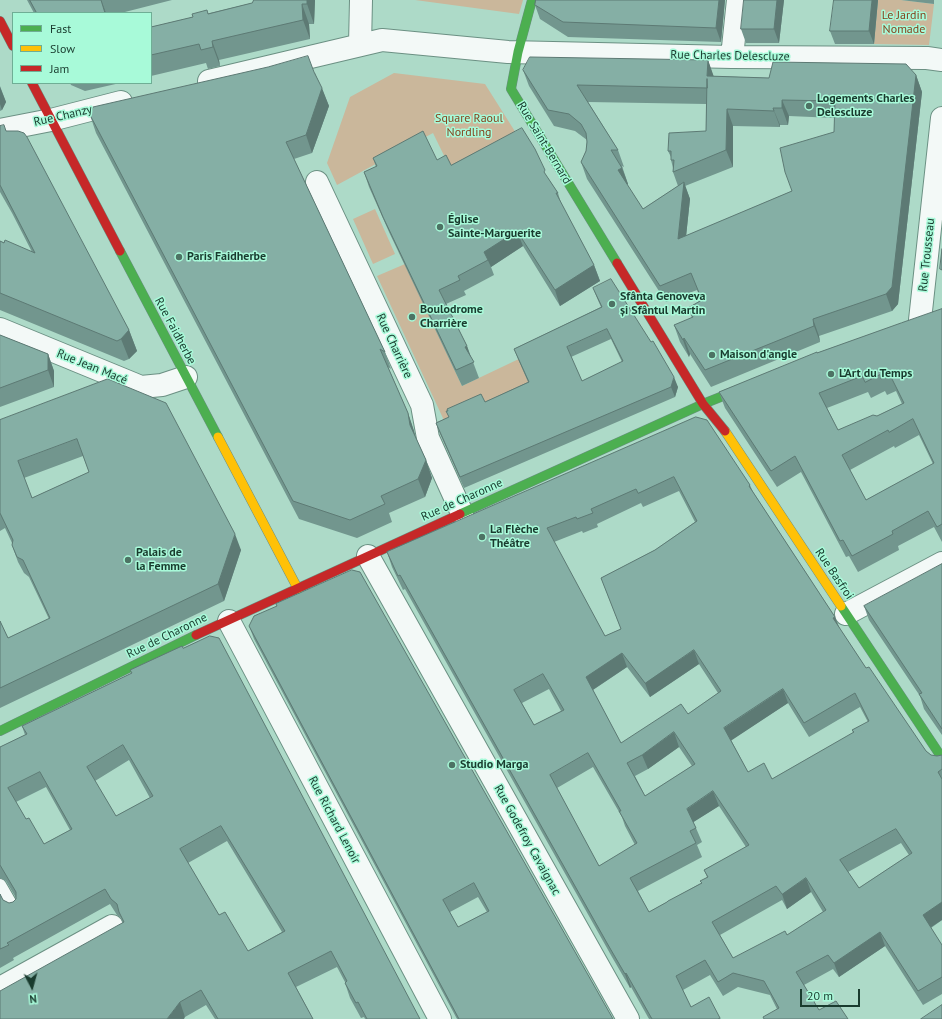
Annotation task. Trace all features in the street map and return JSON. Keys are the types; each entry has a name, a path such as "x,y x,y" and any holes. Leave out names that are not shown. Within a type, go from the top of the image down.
{"street":[{"path":"360,45 361,0"},
{"name":"Rue Saint-Bernard","path":"532,0 518,52 511,89 704,404"},
{"path":"732,57 738,0"},
{"path":"0,21 12,44"},
{"path":"186,86 382,40 518,52"},
{"name":"Rue Charles Delescluze","path":"518,52 732,57 928,58 942,60"},
{"name":"Rue Faidherbe","path":"33,84 298,589"},
{"name":"Rue Chanzy","path":"0,130 51,120 141,97"},
{"name":"Rue Trousseau","path":"920,320 942,118"},
{"name":"Rue Charrière","path":"317,182 422,405 428,438 462,513"},
{"name":"Rue Jean Macé","path":"0,329 141,387 162,385 186,377"},
{"path":"91,390 119,378"},
{"name":"Rue de Charonne","path":"0,731 206,630 229,621 462,513 704,404 754,384"},
{"name":"Rue Basfroi","path":"704,404 721,425 942,758"},
{"name":"Rue Godefroy Cavaignac","path":"368,556 628,1019"},
{"path":"846,614 942,563"},
{"name":"Rue Richard Lenoir","path":"229,621 440,1019"},
{"path":"0,988 112,926"}],"lane":[{"path":"0,885 15,911"}],"green space":[{"path":"415,0 523,0 519,14"},
{"name":"Le Jardin Nomade","path":"878,0 901,0 934,4 929,45 874,44"},
{"name":"Square Raoul Nordling","path":"394,73 485,84 521,141 454,176 433,133 337,185 327,163 350,97"},
{"path":"375,209 395,254 373,264 353,219"},
{"name":"Boulodrome Charrière","path":"405,264 462,386 523,357 538,390 448,429 377,276"}],"building":[{"path":"30,0 101,0 105,12 36,12"},
{"path":"254,0 307,0 307,4 302,4 303,20 212,41 213,47 201,50 199,44 152,55 152,27 193,17 192,14 207,10 208,14 252,3"},
{"path":"536,0 719,0 716,28 563,22 535,5"},
{"path":"744,0 777,0 774,29 741,29"},
{"path":"834,0 872,0 869,31 830,31"},
{"path":"308,56 322,88 306,135 286,142 385,352 380,349 408,413 410,425 426,460 418,479 381,496 385,504 350,520 293,501 90,115 93,107 268,67"},
{"path":"530,57 708,60 707,76 769,78 773,62 906,64 916,75 892,287 886,294 813,319 814,326 705,370 674,325 693,317 688,308 702,300 691,273 660,286 581,162 586,151 587,142 586,133 581,124 569,114 548,110 523,70","holes":["577,85 707,88 706,131 669,133 668,151 671,151 671,160 674,160 673,172 726,150 727,109 774,111 773,108 782,108 782,100 835,101 834,132 780,148 785,172 792,191 678,239 684,182 643,209 618,170 622,168 611,150 618,150"]},
{"path":"4,125 6,131 18,131 24,133 27,137 129,330 121,339 117,341 0,293 0,241 4,243 5,240 35,253 0,185 0,126"},
{"path":"522,128 535,149 545,170 544,172 558,193 556,193 594,265 555,290 517,231 484,252 488,260 458,276 460,280 439,290 467,346 465,347 474,362 456,370 383,217 364,172 377,166 373,158 423,131 437,160 446,155 451,165"},
{"path":"942,249 942,270 940,269"},
{"path":"611,279 651,342 653,341 674,377 671,387 460,477 436,423 449,417 446,411 448,411 447,409 481,394 485,402 529,382 514,349 602,307 593,288","holes":["607,329 623,361 582,381 567,347"]},
{"path":"942,309 942,524 937,527 928,511 892,531 893,534 852,556 843,540 840,541 795,456 771,471 719,392 817,352","holes":["880,375 881,379 890,375 904,403 877,416 873,415 838,430 819,393 862,376 865,382","913,419 934,463 866,500 842,455 888,430 889,432"]},
{"path":"0,335 48,354 48,370 0,388"},
{"name":"Palais de la Femme","path":"108,379 166,403 235,534 218,584 0,688 0,621 8,638 50,618 23,560 17,557 12,545 13,540 0,513 0,420","holes":["77,439 89,472 32,498 18,461"]},
{"path":"696,417 707,420 835,617 833,618 866,668 869,667 926,751 931,755 942,755 942,769 938,772 942,779 942,902 923,915 942,945 942,977 918,991 880,932 834,963 828,955 796,972 819,1010 836,1001 848,1019 764,1019 763,1017 779,1008 764,981 733,973 718,982 705,960 676,976 691,1007 709,997 720,1018 652,1019 607,943 400,575 398,576 387,552","holes":["674,477 697,521 655,550 601,578 621,629 605,636 547,528 576,517 577,519 593,513 591,509 636,489 638,493","694,650 721,691 688,714 681,704 621,743 586,677 622,653 645,683","543,674 564,710 534,725 514,690","783,689 804,723 855,693 869,721 852,730 854,732 772,779 764,763 748,772 724,728","674,732 695,764 645,796 627,763 642,755","588,753 621,811 619,811 637,843 599,866 550,775","713,791 749,845 704,870 708,877 700,881 702,883 649,912 630,878 696,843 690,831 696,828 687,809","896,829 912,853 859,888 840,860","806,878 826,910 787,935 785,931 733,958 712,922 776,886 782,894"]},
{"path":"942,564 942,729 919,694 922,693 864,606"},
{"path":"352,570 360,572 613,1019 459,1019 249,626 254,616 277,606 276,604","holes":["474,883 489,911 458,927 443,900"]},
{"path":"210,636 219,638 420,1019 367,1019 345,983 347,981 331,951 288,973 313,1019 218,1019 201,990 180,1002 167,1019 0,1019 0,991 124,922 117,904 111,899 105,889 7,943 9,945 0,949 0,894 3,900 9,903 16,899 16,892 0,865 0,747 27,734 22,726 132,673 130,670 182,646 183,648","holes":["123,745 153,796 116,816 87,767","40,772 72,829 44,844 29,818 26,819 8,788","221,826 285,931 248,951 225,912 219,915 180,849"]},
{"path":"942,1005 942,1019 921,1019"}],"traffic: fast":[{"path":"532,0 518,52 511,89 617,263"},
{"path":"120,251 218,437"},
{"path":"460,514 703,404 748,386"},
{"path":"841,606 942,758"},
{"path":"0,731 196,635"}],"traffic: slow":[{"path":"725,431 841,606"},
{"path":"218,437 298,589"}],"traffic: jam":[{"path":"0,21 12,44"},
{"path":"33,84 120,251"},
{"path":"617,263 703,404 725,431"},
{"path":"196,635 460,514"}],"place":[{"name":"Logements Charles Delescluze","path":"809,106"},
{"name":"Église Sainte-Marguerite","path":"440,227"},
{"name":"Paris Faidherbe","path":"179,257"},
{"name":"Sfânta Genoveva și Sfântul Martin","path":"612,304"},
{"name":"Boulodrome Charrière","path":"412,317"},
{"name":"Maison d'angle","path":"712,355"},
{"name":"L’Art du Temps","path":"831,374"},
{"name":"La Flèche Théâtre","path":"482,537"},
{"name":"Palais de la Femme","path":"128,560"},
{"name":"Studio Marga","path":"452,765"}]}
